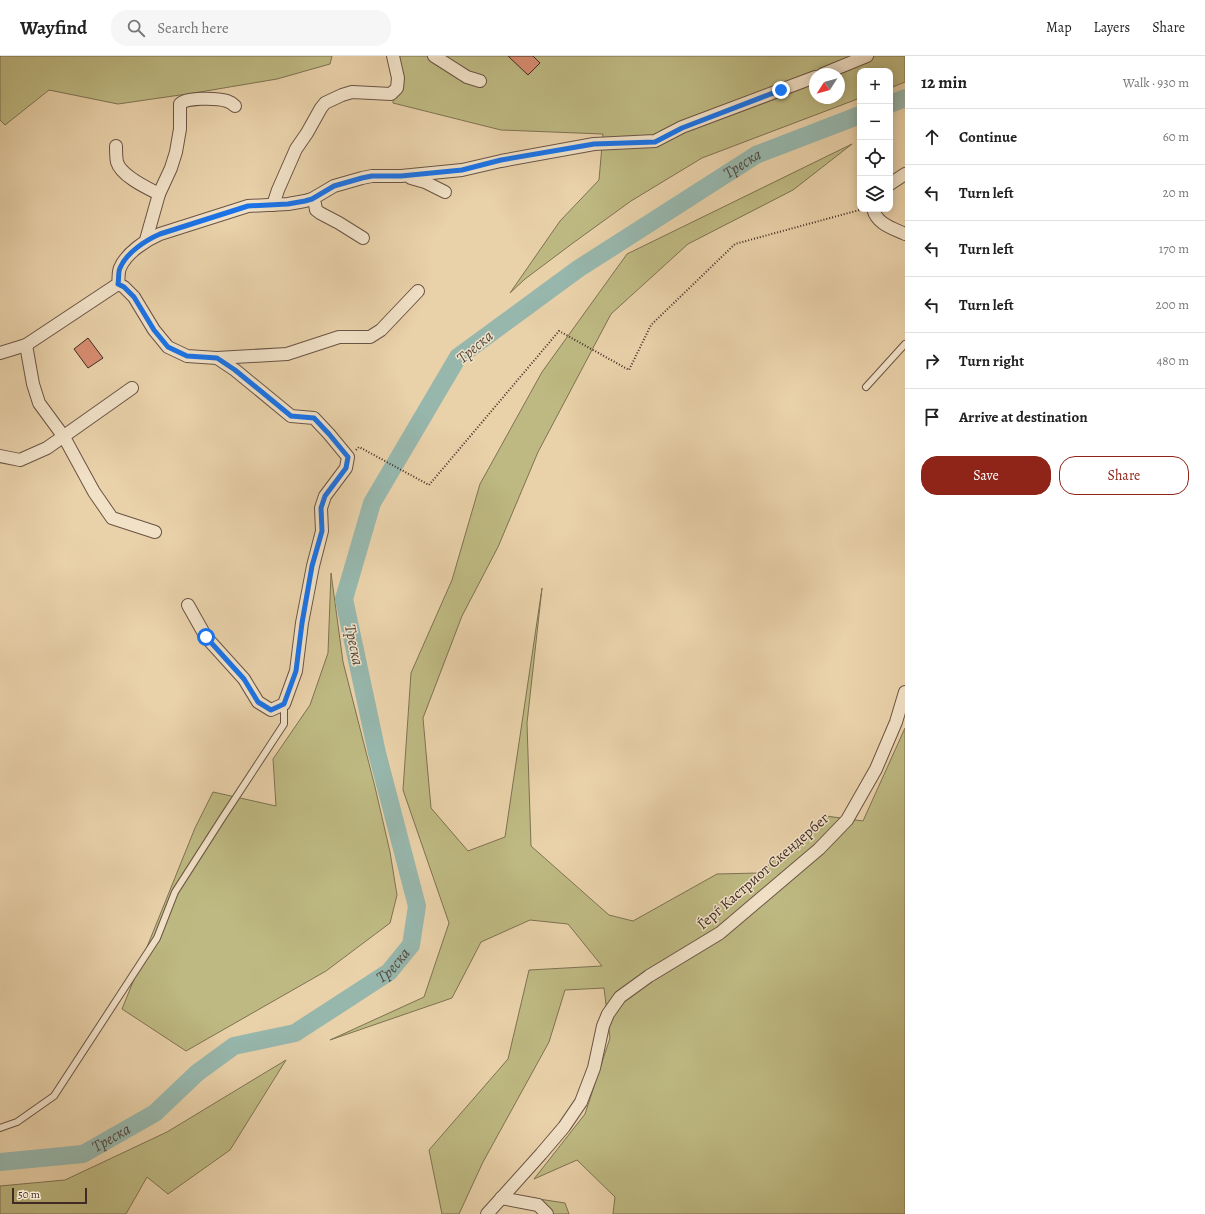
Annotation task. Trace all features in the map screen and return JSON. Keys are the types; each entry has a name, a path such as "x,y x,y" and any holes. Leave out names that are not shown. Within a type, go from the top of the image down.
{"street":[{"path":"273,205 296,149 307,133 320,108 325,103 342,94 352,92 391,94 398,88 398,78 393,56"},
{"path":"434,56 468,77 480,81"},
{"path":"837,68 867,56"},
{"path":"0,353 26,345 118,284 120,268 128,257 146,240 160,234 248,206 273,205 312,199 334,186 372,176 401,176 462,170 501,160 594,144 655,142 682,128 809,79"},
{"path":"146,240 159,194 171,168 176,152 180,129 180,104 183,101 203,99 227,101 235,106"},
{"path":"116,146 118,163 122,170 145,187 159,194"},
{"path":"893,182 905,174"},
{"path":"401,176 425,182 445,192"},
{"path":"312,199 316,210 363,238"},
{"path":"874,212 875,216 883,224 905,234"},
{"path":"118,284 124,287 134,297 154,330 168,347 187,356 217,358 287,354 339,337 370,337 381,330 418,291"},
{"path":"26,345 33,384 40,403 64,437 94,492 112,518 155,532"},
{"path":"188,605 206,637 244,679 258,702 271,710 284,704 296,671 302,623 312,566 322,531 321,508 325,496 346,468 348,457 314,418 291,416 235,370 217,358"},
{"path":"0,456 20,460 47,448 132,388"},
{"name":"Ѓерѓ Кастриот Скендербег","path":"487,1214 564,1127 581,1102 594,1068 603,1026 608,1014 620,997 649,976 720,933 819,849 847,820 876,769 896,722 905,692"},
{"path":"501,1198 538,1205 547,1214"}],"lane":[{"path":"866,388 905,344"},
{"path":"0,1128 17,1122 54,1096 157,938 175,892 284,724 284,704"}],"path":[{"path":"361,448 429,485 559,331 629,370 651,325 736,244 857,211"}],"shaded area":[{"path":"0,56 332,56 330,64 277,79 118,104 49,90 5,125 0,120"},
{"path":"389,56 905,56 905,82 893,87 893,68 857,68 857,99 845,104 845,68 809,68 809,104 844,104 702,158 631,201 525,279 510,293 560,221 599,180 603,134 501,130 393,103 394,84"},
{"path":"852,144 793,190 688,244 611,314 538,452 498,547 462,616 423,718 431,808 468,851 505,837 542,588 527,723 531,846 609,915 633,921 717,874 759,873 826,816 863,821 905,728 905,1214 613,1214 615,1197 577,1160 534,1179 585,1114 610,1038 604,988 565,990 549,1042 483,1162 459,1214 442,1214 429,1150 508,1059 529,970 602,966 568,924 530,920 481,942 452,998 330,1040 424,997 449,923 403,790 411,673 452,580 480,484 542,372 627,254"},
{"path":"331,573 343,662 390,852 397,895 390,923 326,971 186,1051 122,1009 195,828 213,792 276,806 273,759 310,705 328,653"},
{"path":"286,1060 230,1150 168,1194 147,1177 126,1214 0,1214 0,1186 65,1180 167,1132"},
{"path":"526,1197 565,1203 569,1214 539,1214"}],"building":[{"path":"508,56 533,56 540,63 528,75"},
{"path":"88,338 103,358 88,368 74,349"}],"waterway":[{"name":"Треска","path":"893,103 905,98"},
{"name":"Треска","path":"0,1162 83,1154 155,1113 197,1073 234,1046 295,1033 389,972 411,945 417,906 377,753 344,599 372,503 458,357 578,269 756,155 857,116"}],"route":[{"path":"206,637 244,679 258,702 271,710 284,704 296,671 302,623 312,566 322,531 321,508 325,496 346,468 348,457 314,418 291,416 235,370 217,358 187,356 168,347 154,330 134,297 124,287 118,284 120,268 137,248 146,240 160,234 248,206 300,202 312,199 334,186 362,178 462,170 501,160 605,142 655,142 682,128 781,90"}]}
